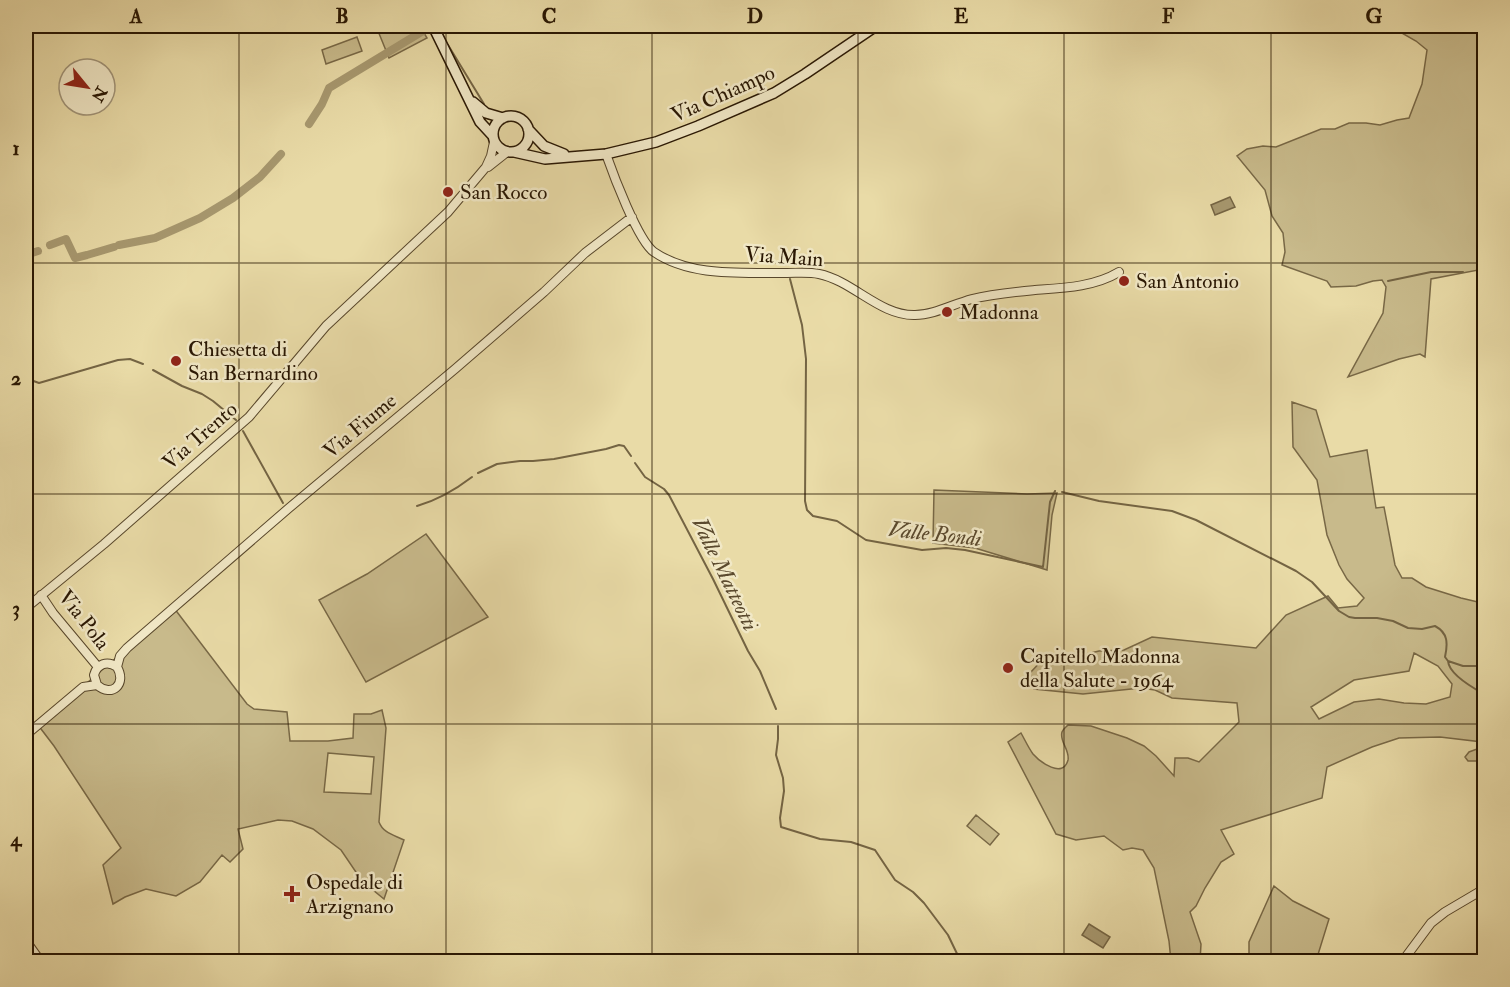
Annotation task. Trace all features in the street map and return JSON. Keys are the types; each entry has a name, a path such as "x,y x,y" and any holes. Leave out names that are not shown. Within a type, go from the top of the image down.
{"main road":[{"path":"26,28 32,26"},
{"path":"433,26 480,122 497,147 511,152 523,147 527,142 526,125 513,116 503,118 486,113 469,99"},
{"name":"Via Chiampo","path":"511,152 545,159 606,154 656,142 774,93 876,26"},
{"path":"493,138 496,124 503,118"},
{"name":"Via Chiampo","path":"528,129 544,146 569,156"}],"street":[{"name":"Via Trento","path":"26,608 245,422 326,326 448,212 482,172 491,156 493,138"},
{"name":"Via Trento","path":"482,172 511,152"},
{"name":"Via Main","path":"606,154 632,217 651,250 665,259 690,267 713,271 818,274 841,282 894,312 907,315 927,314 959,302 985,296 1090,284 1108,279 1119,272"},
{"name":"Via Fiume","path":"26,735 83,687 97,685 105,690 118,686 121,673 117,667 120,656 127,648 501,329 585,253 632,217"},
{"name":"Via Pola","path":"41,595 98,667"},
{"path":"97,685 94,675 98,667 111,663 117,667"},
{"path":"1402,962 1431,923 1445,912 1485,889"},
{"path":"26,941 41,962"}],"shaded area":[{"path":"376,26 420,26 427,38 389,58"},
{"path":"1398,26 1484,26 1484,269 1431,279 1425,357 1420,354 1399,359 1348,377 1383,313 1386,287 1382,280 1356,286 1331,287 1327,281 1282,265 1285,252 1283,233 1272,216 1265,190 1237,156 1247,149 1263,146 1276,147 1321,129 1335,129 1349,123 1380,125 1409,118 1422,84 1427,50 1400,32"},
{"path":"357,37 362,51 326,64 322,50"},
{"path":"1230,197 1235,207 1215,215 1211,205"},
{"path":"1292,402 1316,410 1330,457 1367,450 1376,508 1384,507 1395,565 1402,578 1412,578 1426,587 1484,603 1484,765 1480,761 1468,761 1465,757 1469,752 1480,748 1482,742 1440,737 1399,738 1327,767 1322,798 1221,830 1234,854 1221,862 1196,906 1190,912 1201,944 1200,961 1171,961 1154,868 1143,850 1132,848 1123,850 1104,836 1076,840 1056,834 1008,742 1021,733 1036,757 1057,769 1065,766 1068,760 1061,735 1063,730 1068,725 1091,726 1144,746 1174,776 1175,758 1188,758 1199,762 1239,722 1237,703 1172,698 1155,690 1141,688 1083,694 1034,689 1030,673 1046,656 1078,656 1099,651 1124,650 1152,637 1256,648 1286,615 1328,596 1338,608 1357,606 1364,598 1347,579 1327,535 1317,480 1293,447","holes":["1414,653 1438,666 1452,684 1450,697 1426,704 1379,699 1354,702 1319,719 1311,707 1354,680 1409,671"]},
{"path":"934,490 1057,493 1052,515 1047,570 975,548 933,543"},
{"path":"426,534 488,617 366,682 319,600 367,574"},
{"path":"174,608 247,704 254,709 287,712 290,741 328,741 353,738 354,714 371,714 382,710 386,728 379,822 386,831 404,840 384,899 362,881 341,850 313,829 292,821 278,820 238,829 243,849 230,862 222,855 200,882 176,896 146,889 113,904 103,865 121,848 38,725","holes":["328,753 374,757 371,794 324,792"]},
{"path":"976,815 999,834 990,845 967,826"},
{"path":"1274,886 1293,901 1329,919 1316,961 1249,961 1249,942"},
{"path":"1089,924 1110,937 1103,948 1082,935"}],"waterway":[{"path":"309,124 329,88 423,31"},
{"path":"448,45 484,104"},
{"path":"119,245 155,238 200,218 233,198 260,177 281,154"},
{"path":"50,245 66,239 75,258 114,247"},
{"path":"26,255 38,251"},
{"path":"1388,281 1431,272 1463,272"},
{"name":"Valle Bondi","path":"790,279 802,325 806,359 805,501 807,510 813,516 837,521 866,540 922,550 946,548 965,550 1043,567 1050,502 1055,491"},
{"name":"Valle Matteotti","path":"26,375 28,379 39,383 118,360 130,359 143,364"},
{"name":"Valle Matteotti","path":"153,370 202,394 236,420"},
{"name":"Valle Matteotti","path":"243,431 283,503"},
{"name":"Valle Matteotti","path":"478,473 497,464 554,459 619,445 624,446 631,456"},
{"name":"Valle Matteotti","path":"635,463 645,477 669,495 760,671 776,709"},
{"name":"Valle Matteotti","path":"417,506 446,494 472,477"},
{"name":"Valle Bondi","path":"1062,492 1099,501 1172,511 1196,520 1296,571 1312,582 1339,611 1349,617 1377,618 1393,621 1408,628 1422,629 1435,626 1445,635 1447,643 1445,657 1452,671 1484,694"},
{"name":"Valle Bondi","path":"1448,661 1463,666 1484,666"},
{"name":"Valle Matteotti","path":"778,726 776,755 783,778 784,791 781,827 820,839 851,842 875,850 895,880 924,903 948,935 961,962"}],"place":[{"name":"San Rocco","path":"448,192"},
{"name":"San Antonio","path":"1124,281"},
{"name":"Madonna","path":"947,312"},
{"name":"Chiesetta di San Bernardino","path":"176,361"},
{"name":"Capitello Madonna della Salute - 1964","path":"1008,668"},
{"name":"Ospedale di Arzignano","path":"292,894"}]}
